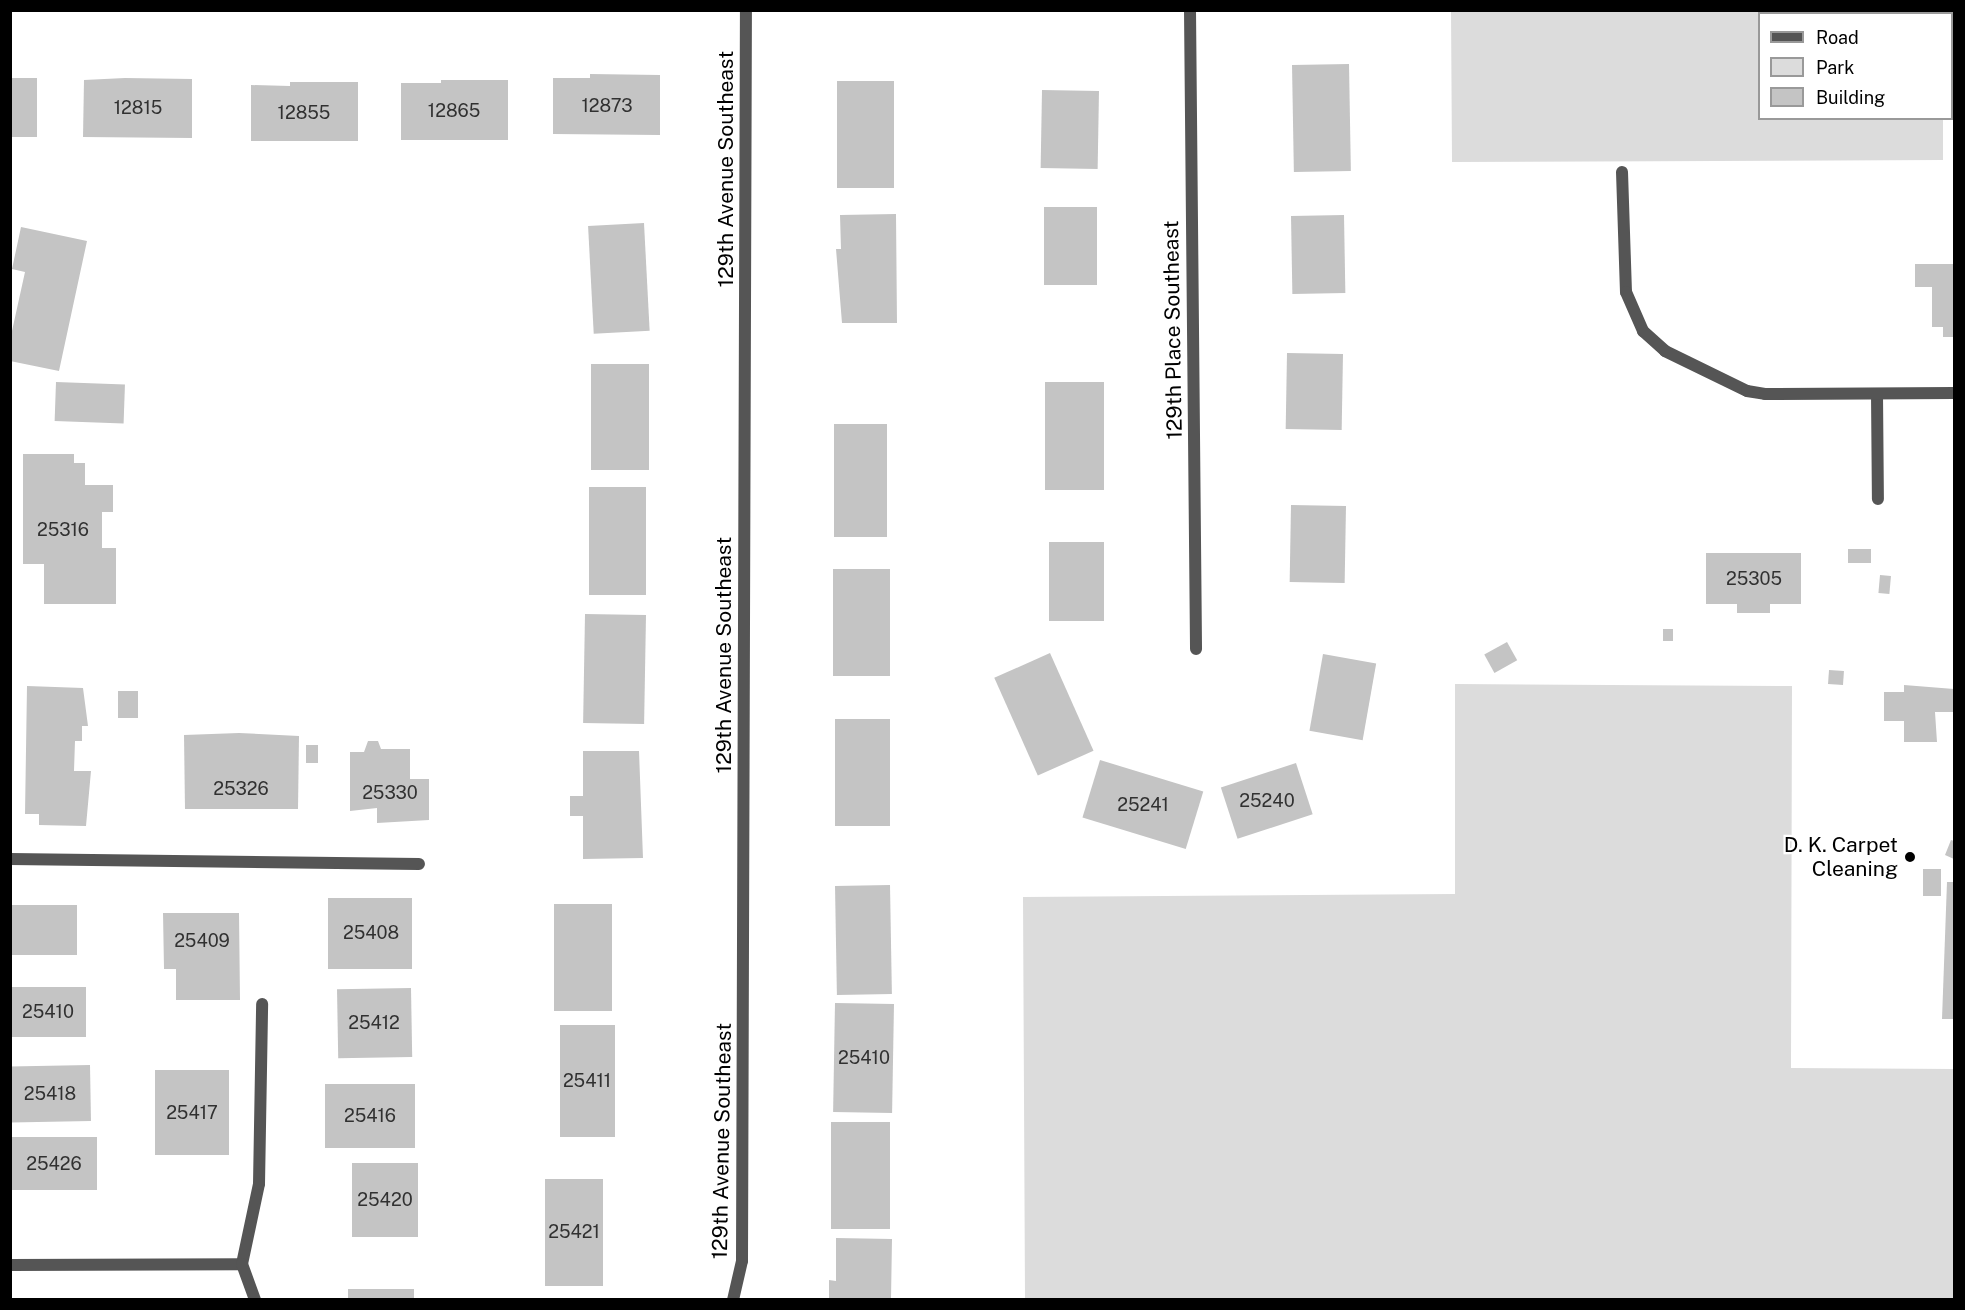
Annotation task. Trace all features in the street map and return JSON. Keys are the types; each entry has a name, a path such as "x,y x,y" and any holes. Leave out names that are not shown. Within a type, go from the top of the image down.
{"street":[{"name":"129th Avenue Southeast","path":"733,1299 742,1249 746,10"},
{"name":"129th Place Southeast","path":"1190,10 1196,649"},
{"path":"1622,172 1626,292 1643,331 1665,351 1747,391 1765,394 1954,393"},
{"path":"1877,394 1878,499"},
{"path":"10,859 419,864"},
{"path":"255,1299 242,1264 259,1184 262,1004"},
{"path":"10,1265 242,1264"}],"green space":[{"path":"1451,11 1944,11 1758,12 1758,120 1943,120 1943,160 1452,162"},
{"path":"1455,684 1792,686 1791,1068 1954,1069 1954,1299 1025,1299 1023,897 1455,894"}],"building":[{"path":"1349,64 1351,171 1294,172 1292,65"},
{"path":"590,74 660,75 660,135 553,134 553,78 590,78"},
{"path":"10,78 37,78 37,137 10,137"},
{"path":"192,79 192,138 83,137 84,80"},
{"path":"441,80 508,80 508,140 401,140 401,83 441,83"},
{"path":"837,81 894,81 894,188 837,188"},
{"path":"290,82 358,82 358,141 251,141 251,85 290,86"},
{"path":"1042,90 1099,91 1098,169 1041,168"},
{"path":"1044,207 1097,207 1097,285 1044,285"},
{"path":"896,214 897,323 842,323 836,249 841,249 840,215"},
{"path":"1344,215 1345,293 1292,294 1291,216"},
{"path":"644,223 650,331 594,334 588,226"},
{"path":"21,227 87,241 59,371 10,361 10,340 25,272 12,269"},
{"path":"1915,264 1954,264 1954,337 1943,337 1943,327 1932,327 1932,287 1915,287"},
{"path":"1287,353 1343,354 1342,430 1286,429"},
{"path":"591,364 649,364 649,470 591,470"},
{"path":"56,382 125,384 124,423 55,421"},
{"path":"1045,382 1104,382 1104,490 1045,490"},
{"path":"834,424 887,424 887,537 834,537"},
{"path":"23,454 74,454 74,463 85,463 85,485 113,485 113,512 102,512 102,548 116,548 116,604 44,604 44,564 23,564"},
{"path":"589,487 646,487 646,595 589,595"},
{"path":"1291,505 1346,506 1345,583 1290,582"},
{"path":"1049,542 1104,542 1104,621 1049,621"},
{"path":"1848,549 1871,549 1871,563 1848,563"},
{"path":"1706,553 1801,553 1801,604 1770,604 1770,613 1737,613 1737,604 1706,604"},
{"path":"833,569 890,569 890,676 833,676"},
{"path":"1880,575 1891,576 1889,594 1878,593"},
{"path":"585,614 646,615 644,724 583,723"},
{"path":"1663,629 1673,629 1673,641 1663,641"},
{"path":"1507,642 1517,660 1494,673 1484,655"},
{"path":"1050,653 1094,751 1038,776 994,678"},
{"path":"1323,654 1376,663 1363,740 1309,731"},
{"path":"1829,670 1844,671 1843,685 1828,684"},
{"path":"1904,685 1954,689 1954,712 1935,712 1937,742 1904,742 1904,721 1884,721 1884,692 1904,692"},
{"path":"27,686 83,688 88,726 82,726 82,741 75,741 74,771 91,771 86,826 39,825 39,814 25,814"},
{"path":"118,691 138,691 138,718 118,718"},
{"path":"835,719 890,719 890,826 835,826"},
{"path":"239,733 299,736 298,809 185,809 184,735"},
{"path":"368,741 378,741 381,749 410,749 410,779 429,779 429,820 377,823 377,808 350,811 350,752 364,752"},
{"path":"306,745 318,745 318,763 306,763"},
{"path":"583,751 639,751 643,858 583,859 583,816 570,816 570,796 583,796"},
{"path":"1100,760 1203,792 1186,849 1082,817"},
{"path":"1296,763 1313,814 1238,839 1221,787"},
{"path":"1951,840 1954,841 1954,859 1945,855"},
{"path":"1923,869 1941,869 1941,896 1923,896"},
{"path":"1947,882 1954,882 1954,1019 1942,1019"},
{"path":"890,885 892,994 837,995 835,886"},
{"path":"328,898 412,898 412,969 328,969"},
{"path":"554,904 612,904 612,1011 554,1011"},
{"path":"10,905 77,905 77,955 10,955"},
{"path":"163,913 239,913 240,1000 176,1000 176,969 164,969"},
{"path":"10,987 86,987 86,1037 10,1037"},
{"path":"411,988 412,1057 338,1058 337,989"},
{"path":"835,1003 894,1004 892,1113 833,1112"},
{"path":"560,1025 615,1025 615,1137 560,1137"},
{"path":"90,1065 91,1121 11,1122 10,1066"},
{"path":"155,1070 229,1070 229,1155 155,1155"},
{"path":"325,1084 415,1084 415,1148 325,1148"},
{"path":"831,1122 890,1122 890,1229 831,1229"},
{"path":"10,1137 97,1137 97,1190 10,1190"},
{"path":"352,1163 418,1163 418,1237 352,1237"},
{"path":"545,1179 603,1179 603,1286 545,1286"},
{"path":"836,1238 892,1239 891,1300 829,1300 829,1280 836,1281"},
{"path":"348,1289 414,1289 414,1300 348,1300"}],"place":[{"name":"D. K. Carpet Cleaning","path":"1910,857"}]}
